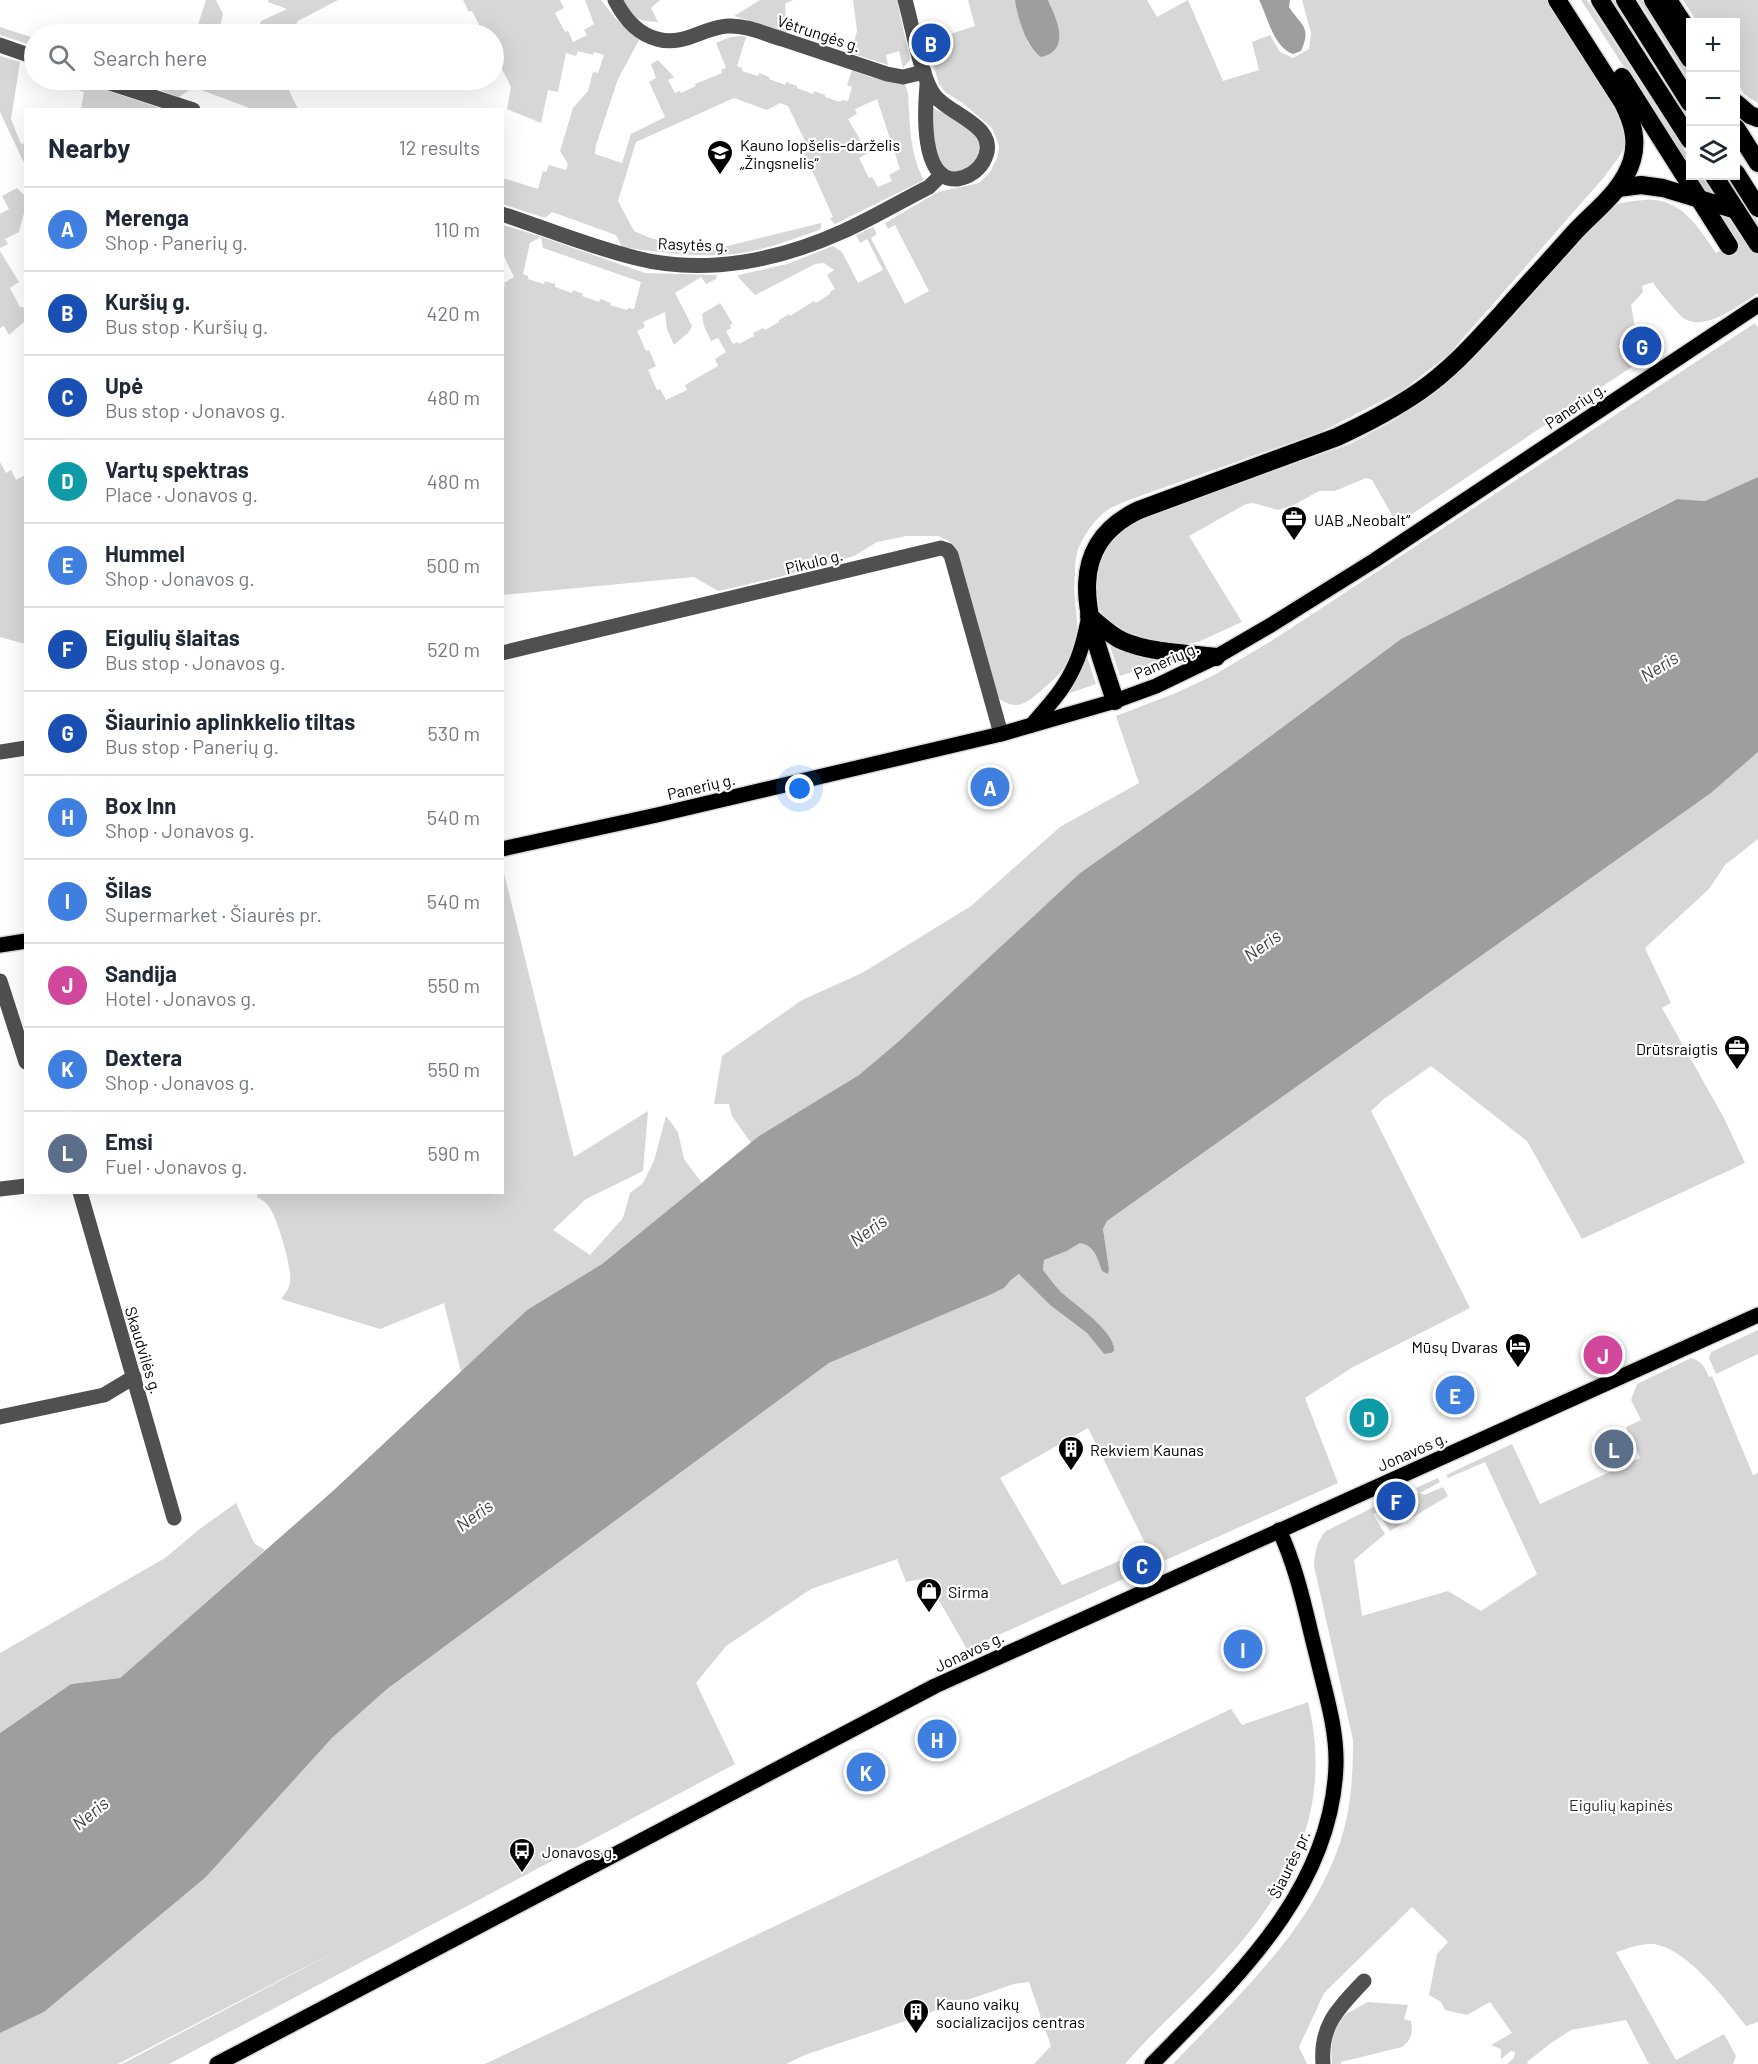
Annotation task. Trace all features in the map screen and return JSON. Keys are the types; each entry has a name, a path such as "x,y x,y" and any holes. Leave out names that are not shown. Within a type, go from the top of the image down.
{"highway":[{"path":"1115,700 1089,616 1086,585 1089,566 1099,543 1112,527 1139,510 1366,424 1421,390 1472,346 1584,221 1618,188 1634,151 1631,118 1557,0"},
{"path":"1572,0 1729,246"},
{"path":"1600,0 1686,134"},
{"path":"1625,0 1686,96"},
{"path":"1653,0 1686,52"},
{"path":"1668,0 1686,28"},
{"path":"1740,107 1750,116 1758,117"},
{"path":"1740,134 1758,163"},
{"path":"1740,179 1758,208"},
{"path":"1717,180 1754,238"},
{"path":"1618,188 1641,185 1675,192 1704,205 1736,210"},
{"path":"1089,616 1108,632 1130,643 1155,649 1216,657"}],"main road":[{"name":"Panerių g.","path":"504,849 1001,734 1156,686 1216,657 1375,560 1758,305"},
{"path":"1032,725 1059,693 1071,673 1080,652 1089,616"},
{"path":"0,945 24,941"},
{"name":"Jonavos g.","path":"217,2064 914,1696 1758,1315"},
{"name":"Šiaurės pr.","path":"1152,2064 1236,1978 1280,1922 1315,1859 1330,1814 1336,1764 1335,1733 1299,1587 1287,1547 1279,1530"}],"street":[{"name":"Vėtrungės g.","path":"615,0 630,22 646,35 657,39 685,40 729,26 762,33 887,74 925,78"},
{"path":"906,0 925,78 927,139 930,157 934,168 941,175 952,179 966,177 976,171 986,154 987,144 984,135 977,126 943,105 925,78"},
{"path":"0,45 24,53"},
{"path":"132,90 187,108"},
{"name":"Rasytės g.","path":"504,215 637,259 692,266 727,266 768,257 832,236 929,187 941,175"},
{"name":"Pikulo g.","path":"504,653 941,548 947,550 951,555 1001,734"},
{"path":"0,752 24,748"},
{"path":"0,981 24,1056"},
{"path":"0,1189 24,1186"},
{"name":"Skaudvilės g.","path":"81,1194 174,1518"},
{"path":"0,1417 104,1395 134,1377"},
{"path":"1323,2064 1322,2049 1334,2013 1364,1981"}],"green space":[{"path":"206,0 216,0 223,14 221,24 198,24"},
{"path":"268,0 338,0 296,24 260,24 261,21 287,9 268,2"},
{"path":"463,0 560,0 564,8 555,13 573,42 587,35 584,30 594,24 585,0 601,0 615,18 639,40 618,79 595,154 622,163 631,134 665,117 649,82 656,78 651,64 658,60 674,77 668,80 675,93 680,91 681,93 696,86 695,84 722,73 721,70 726,68 716,43 731,37 742,36 746,37 737,66 742,68 742,71 758,76 759,73 785,85 786,82 813,94 814,91 840,102 848,101 852,87 847,85 852,70 870,77 905,84 908,93 913,149 924,180 835,224 830,219 833,217 804,152 809,149 788,106 780,103 767,110 734,98 636,142 618,201 634,231 650,238 672,243 723,247 821,223 819,230 777,245 745,253 678,254 622,247 616,235 552,212 545,218 504,204 504,178 538,189 543,171 546,172 549,165 566,170 568,164 560,151 573,108 588,91 593,72 598,73 604,55 578,51 576,56 566,53 558,92 548,90 541,123 507,109 511,87 504,73 504,24 479,24 472,11 469,12","holes":["877,99 900,169 889,175 892,181 878,187 872,177 869,178 859,158 868,153 848,119 857,114 855,109"]},
{"path":"622,0 660,0 651,8 658,22 636,18"},
{"path":"760,0 793,0 785,4 787,33 734,16"},
{"path":"853,0 897,0 910,60 903,68 899,51 886,55 888,65 851,53 857,31"},
{"path":"968,0 1015,0 1028,43 1036,54 1051,6 1048,0 1147,0 1157,17 1188,0 1223,81 1259,70 1252,42 1270,35 1280,52 1293,58 1309,49 1311,33 1302,0 1549,0 1609,94 1625,132 1625,145 1605,176 1449,354 1403,390 1321,432 1126,501 1101,515 1085,536 1076,556 1074,587 1077,633 1072,654 1054,679 1022,704 1013,705 997,697 956,559 949,541 938,536 906,536 877,542 854,556 718,591 694,577 504,595 504,283 514,277 504,256 504,225 542,237 645,273 717,275 716,279 706,284 701,277 675,293 692,326 689,332 674,345 667,329 665,312 643,322 645,327 637,331 656,366 648,370 657,390 660,389 666,400 687,390 685,385 718,366 715,359 726,352 718,338 711,341 704,326 702,314 720,303 733,324 726,331 733,344 738,342 739,344 754,336 753,333 763,328 765,330 814,301 816,303 835,289 827,275 834,270 824,263 815,264 755,295 738,277 739,275 787,264 833,246 842,252 858,283 883,270 867,239 860,243 856,235 873,227 877,234 871,238 905,304 929,291 895,225 888,229 885,223 938,192 979,183 990,172 998,156 999,146 992,128 964,104 945,92 939,84 931,57 937,55 935,49 941,47 938,37 933,38 932,36 943,33 944,36 975,26","holes":["541,237 543,248 641,282 634,309 628,308 627,310 600,299 599,302 582,296 583,294 573,290 572,293 555,287 555,284 545,281 544,284 528,279 528,276 523,274 530,243"]},
{"path":"1581,0 1587,0 1686,153 1686,164"},
{"path":"1610,0 1616,0 1686,109 1686,120"},
{"path":"1638,0 1644,0 1686,66 1686,76"},
{"path":"1683,0 1758,0 1758,103 1744,94 1740,88 1740,18 1694,18"},
{"path":"0,27 24,35 24,43 0,35"},
{"path":"0,56 20,62 11,119 21,144 24,143 24,163 0,112"},
{"path":"78,90 105,90 160,108 81,108 84,92"},
{"path":"160,90 189,90 179,97"},
{"path":"201,90 289,90 298,108 249,108"},
{"path":"931,107 960,122 975,134 980,143 980,153 977,161 970,167 953,172 945,169 938,162 933,142"},
{"path":"1697,180 1704,180 1741,237 1757,226 1726,180 1732,180 1758,222 1758,293 1714,319 1695,322 1680,315 1653,282 1642,286 1643,292 1631,305 1640,355 1639,362 1397,524 1372,480 1366,478 1335,491 1319,491 1294,505 1278,510 1253,503 1246,504 1189,536 1242,622 1198,642 1172,646 1142,642 1108,623 1099,609 1095,595 1095,575 1102,552 1128,523 1350,444 1425,400 1454,376 1493,338 1611,206 1644,200 1668,203 1687,215 1716,253 1736,241"},
{"path":"17,188 24,195 24,213 19,232 5,239 8,244 0,248 0,214 9,209 2,196"},
{"path":"0,251 19,282 10,288 20,307 23,307 24,322 9,335 4,326 0,328"},
{"path":"1755,323 1758,328 1758,477 1705,501 1676,499 1401,639 1198,790 1080,873 899,1041 859,1075 751,1143 732,1116 729,1104 714,1104 722,1056 802,1000 862,973 971,906 1060,827 1139,783 1116,716 1176,693 1214,675 1273,640"},
{"path":"0,462 6,473 11,470 16,480 24,476 24,644 0,637"},
{"path":"1107,637 1168,660 1120,676"},
{"path":"1086,653 1096,684 1064,695"},
{"path":"1758,752 1758,839 1725,865 1709,889 1645,948 1671,1003 1662,1008 1724,1118 1745,1163 1582,1239 1527,1141 1431,1066 1384,1099 1371,1111 1470,1308 1353,1367 1305,1398 1338,1483 967,1649 926,1578 906,1582 897,1559 811,1589 726,1646 696,1683 735,1764 169,2064 122,2064 344,1947 118,2064 0,2064 0,2033 44,2012 206,1877 332,1738 387,1689 829,1363 992,1294 1004,1288 1020,1274 1050,1305 1087,1333 1104,1354 1114,1351 1094,1321 1059,1290 1043,1270 1044,1260 1080,1243 1092,1250 1102,1271 1109,1269 1103,1229 1107,1221 1711,793","holes":["1088,1428 1148,1549 1062,1585 1000,1478"]},
{"path":"504,873 574,1157 648,1111 643,1171 586,1199 553,1230 590,1255 623,1218 630,1193 643,1183 654,1161 666,1116 678,1132 684,1159 702,1183 602,1264 527,1310 461,1372 444,1303 380,1329 281,1299 290,1283 287,1258 274,1216 267,1204 257,1197 258,1194 504,1194"},
{"path":"1758,1330 1758,1354 1716,1374 1709,1358 1711,1352"},
{"name":"Eigulių kapinės","path":"1691,1358 1700,1363 1709,1377 1712,1376 1753,1475 1758,1473 1758,2022 1746,2026 1704,1976 1678,1954 1665,1947 1648,1944 1616,1952 1676,2060 1724,2034 1736,2056 1733,2064 1649,2064 1626,2020 1571,2030 1551,2043 1527,2062 1528,2064 1507,2064 1514,2058 1515,2052 1511,2051 1501,2059 1501,2049 1491,2045 1512,2033 1490,2002 1467,2015 1445,2010 1441,2002 1429,1995 1437,1954 1448,1942 1412,1907 1324,1993 1299,2047 1307,2064 1173,2064 1251,1982 1299,1923 1319,1891 1335,1857 1346,1821 1352,1780 1353,1740 1314,1566 1320,1539 1326,1531 1382,1503 1386,1508 1419,1493 1416,1488 1438,1478 1440,1482 1420,1493 1424,1495 1443,1487 1448,1496 1390,1531 1378,1512 1373,1514 1385,1534 1354,1560 1362,1616 1448,1591 1481,1611 1537,1574 1485,1462 1448,1478 1446,1475 1512,1444 1540,1504 1640,1458 1626,1427 1641,1420 1631,1400 1637,1384"},
{"path":"236,1503 254,1543 265,1550 120,1678 71,1684 0,1733 0,1653 165,1558"},
{"path":"1308,1702 1315,1744 1315,1784 1308,1821 1296,1856 1279,1889 1258,1921 1233,1952 1125,2064 1034,2064 1051,2046 1029,1982 1014,1984 805,2055 786,2064 485,2064 1231,1709 1242,1725"},
{"path":"1368,2002 1408,2005 1404,2019 1411,2021 1410,2039 1402,2047 1341,2062 1341,2064 1332,2064 1331,2052 1336,2027 1348,2013"}],"water":[{"path":"1015,0 1048,0 1059,33 1059,41 1051,53 1041,57 1031,47 1020,23"},
{"path":"1259,0 1290,0 1289,7 1305,31 1301,51 1293,54 1281,45 1272,31"},
{"name":"Neris","path":"1758,477 1758,752 1711,793 1107,1221 1103,1229 1108,1274 1102,1271 1092,1250 1080,1243 1044,1260 1043,1270 1061,1292 1102,1327 1113,1344 1114,1351 1104,1354 1087,1333 1050,1305 1019,1274 1004,1288 992,1294 829,1363 387,1689 332,1738 206,1877 44,2012 0,2033 0,1733 71,1684 120,1678 334,1490 527,1310 602,1264 759,1136 859,1075 899,1041 1080,873 1198,790 1401,639 1677,499 1705,501"}],"place":[{"name":"Kuršių g.","path":"931,43"},
{"name":"Kauno lopšelis-darželis „Žingsnelis“","path":"720,176"},
{"name":"Šiaurinio aplinkkelio tiltas","path":"1642,346"},
{"name":"UAB „Neobalt“","path":"1294,542"},
{"name":"Merenga","path":"990,787"},
{"name":"Drūtsraigtis","path":"1737,1071"},
{"name":"Sandija","path":"1603,1355"},
{"name":"Mūsų Dvaras","path":"1518,1369"},
{"name":"Hummel","path":"1455,1395"},
{"name":"Vartų spektras","path":"1369,1418"},
{"name":"Emsi","path":"1614,1449"},
{"name":"Rekviem Kaunas","path":"1071,1472"},
{"name":"Eigulių šlaitas","path":"1396,1501"},
{"name":"Upė","path":"1142,1565"},
{"name":"Sirma","path":"929,1614"},
{"name":"Šilas","path":"1243,1649"},
{"name":"Box Inn","path":"937,1739"},
{"name":"Dextera","path":"866,1772"},
{"name":"Jonavos g.","path":"522,1874"},
{"name":"Kauno vaikų socializacijos centras","path":"916,2035"}]}
